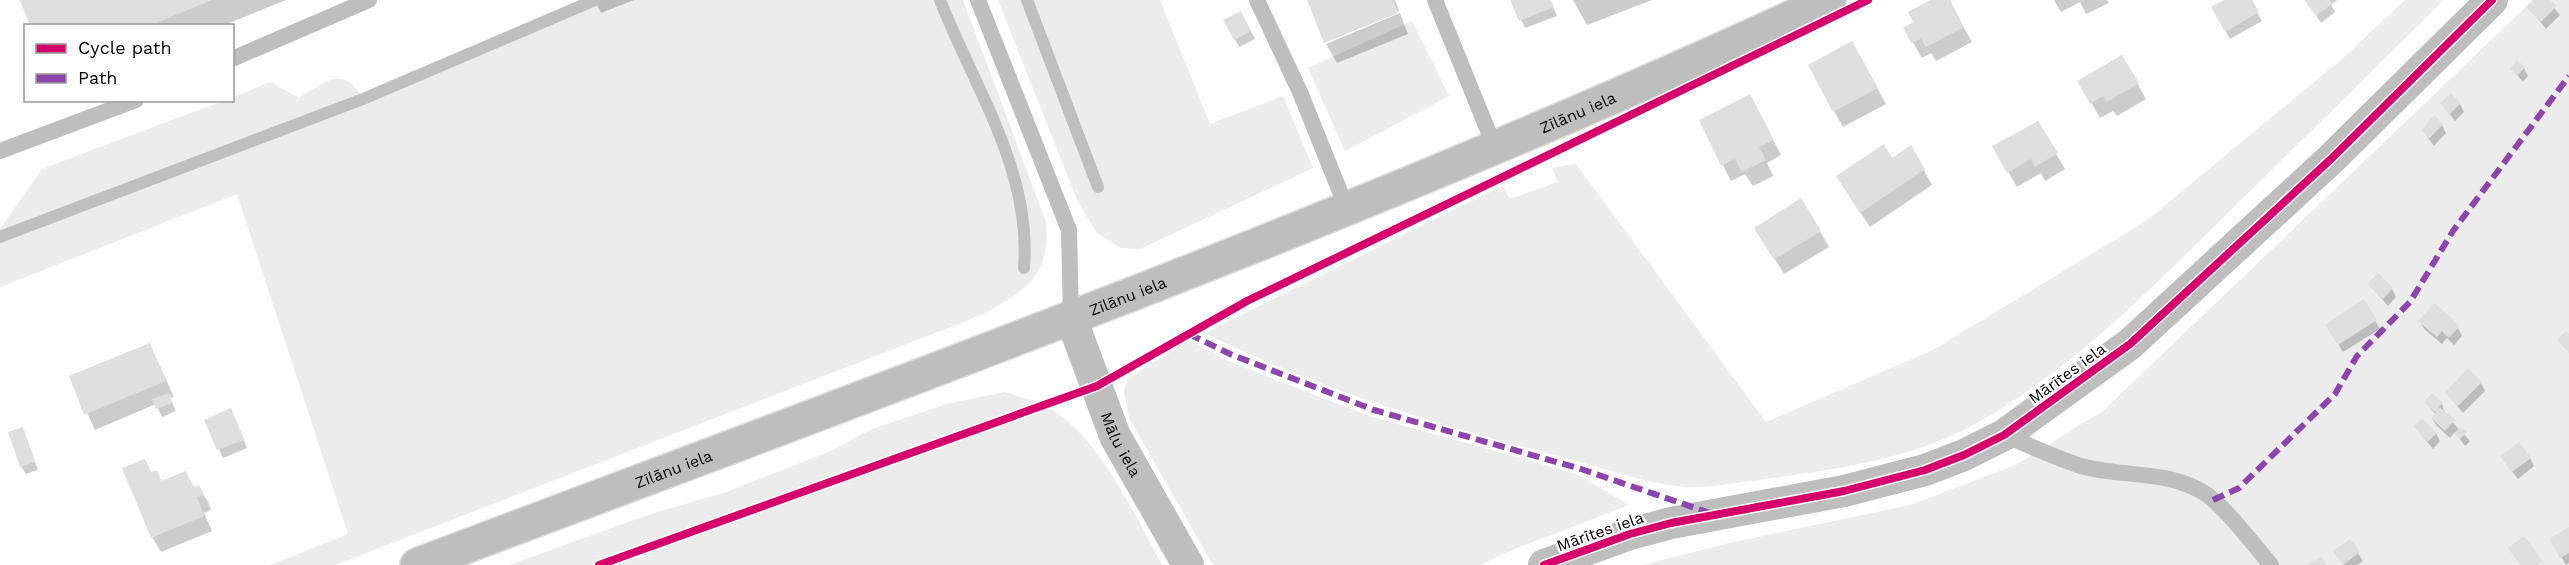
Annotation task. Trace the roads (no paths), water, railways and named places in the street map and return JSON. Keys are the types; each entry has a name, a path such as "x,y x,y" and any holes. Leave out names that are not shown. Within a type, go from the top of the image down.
{"highway":[{"name":"Zīlānu iela","path":"417,565 1071,318 1347,209 1662,78 1829,0"}],"street":[{"name":"Mārītes iela","path":"1544,565 1630,534 1671,523 1844,491 1926,470 1964,455 2004,435 2130,344 2331,159 2493,0"},
{"name":"Mālu iela","path":"1071,318 1115,436 1188,565"}],"lane":[{"path":"234,58 369,0"},
{"path":"978,0 1069,230 1071,318"},
{"path":"1257,0 1300,92 1347,209"},
{"path":"1435,0 1495,148"},
{"path":"0,151 131,102"},
{"path":"2004,435 2080,465 2117,474 2154,474 2180,481 2207,494 2271,565"}],"waterway":[{"path":"0,237 363,99 595,0"},
{"path":"940,0 984,97 1010,164 1019,197 1024,232 1024,268"},
{"path":"1027,0 1098,187"}]}
